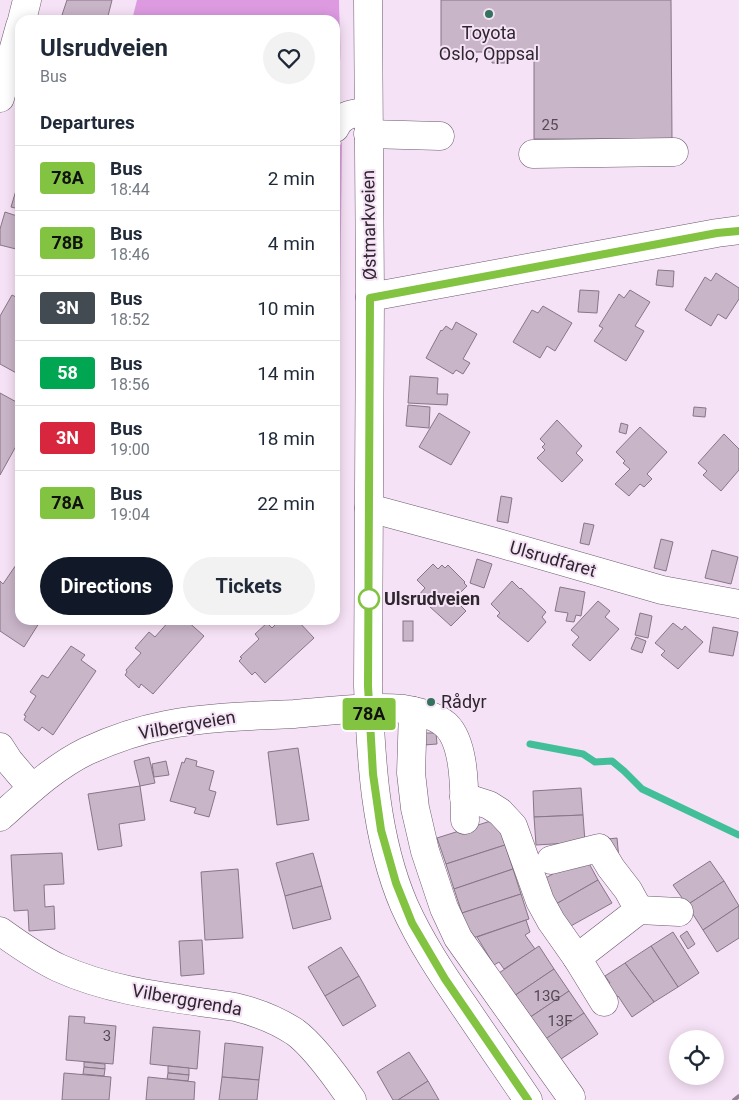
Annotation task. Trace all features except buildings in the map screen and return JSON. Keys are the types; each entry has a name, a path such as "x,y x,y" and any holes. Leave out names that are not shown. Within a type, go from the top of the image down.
{"street":[{"path":"23,15 27,0"},
{"name":"Østmarkveien","path":"368,0 370,298 369,708 373,774 380,821 388,856 403,903 445,979 528,1100"},
{"path":"0,98 15,44"},
{"path":"340,120 345,116 368,123 440,136"},
{"path":"533,154 674,152"},
{"path":"370,298 739,230"},
{"name":"Ulsrudfaret","path":"369,508 662,590 739,604"},
{"name":"Vilbergveien","path":"0,817 32,788 68,762 88,751 128,736 164,726 225,717 369,708 413,711 432,717 445,724 453,734 460,753 465,808 489,805 500,812 513,826 540,901 554,926 577,958"},
{"path":"413,711 411,773 414,799 425,851 444,908 458,938 570,1097"},
{"path":"0,747 9,761 32,788"},
{"path":"551,860 599,848 628,890 638,910"},
{"path":"604,1002 577,958 638,910 679,912"},
{"name":"Vilberggrenda","path":"0,931 58,967 98,982 121,989 235,1007 252,1011 280,1023 296,1033 312,1050 352,1100"}],"shaded area":[{"path":"137,0 339,0 339,15 133,15"},
{"path":"342,141 340,315 340,146"}],"waterway":[{"path":"530,744 583,754 595,762 612,761 642,789 739,835"}],"railway":[{"path":"734,1100 739,1096"}],"bus line":[{"name":"78A","path":"528,1100 445,979 412,923 396,883 381,830 373,774 368,686 370,298 717,233 739,231"}],"place":[{"name":"Toyota Oslo, Oppsal","path":"489,14"},
{"name":"Ulsrudveien","path":"369,599"},
{"name":"Rådyr","path":"431,702"}]}
